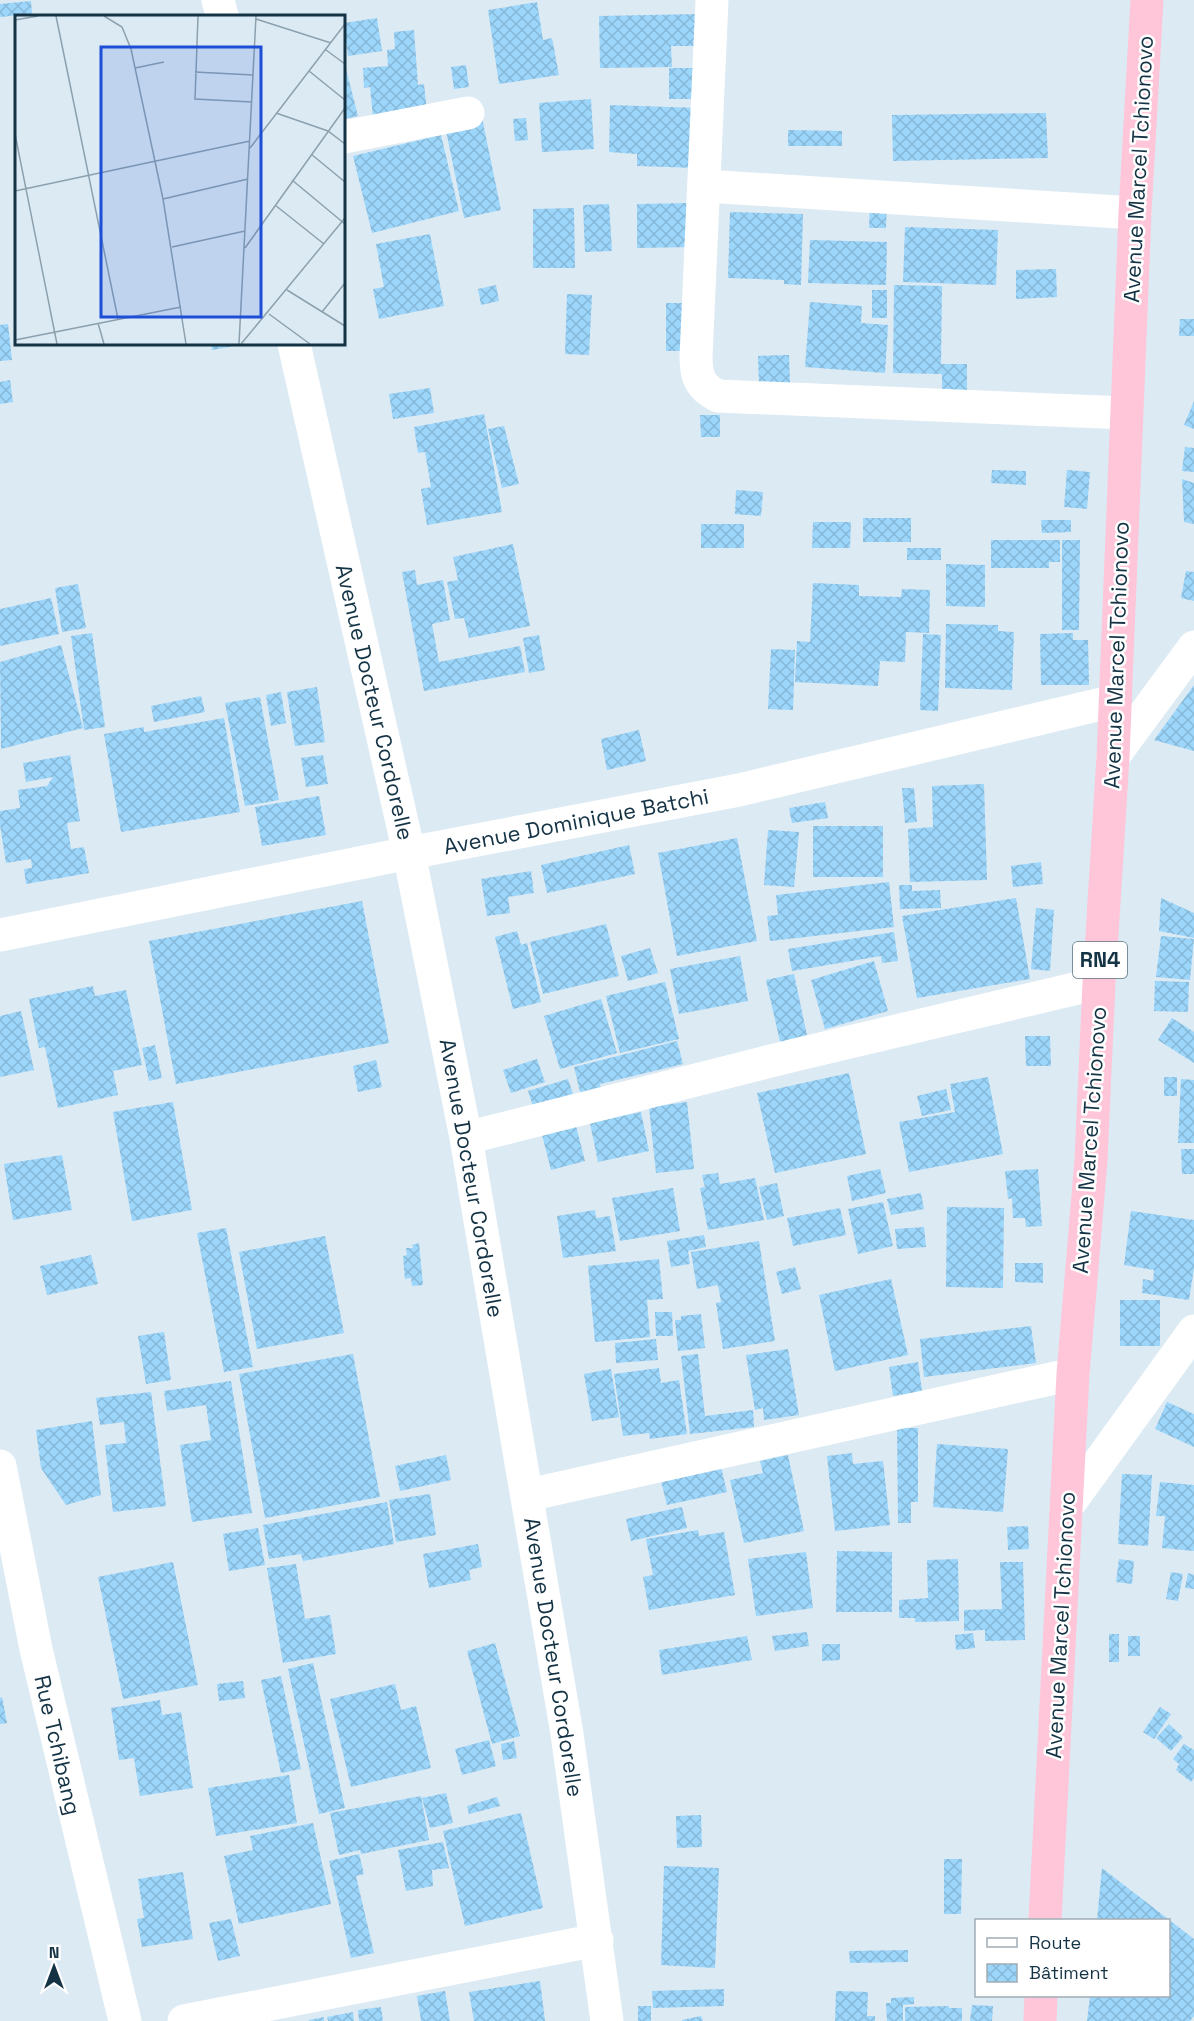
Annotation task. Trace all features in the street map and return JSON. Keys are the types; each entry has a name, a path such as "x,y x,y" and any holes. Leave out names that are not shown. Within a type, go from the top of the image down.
{"highway":[{"name":"Avenue Marcel Tchionovo","path":"1045,1919 1073,1374 1091,1160 1113,757 1126,412 1147,0"},
{"path":"1040,2021 1041,1997"}],"street":[{"path":"218,0 222,15"},
{"path":"712,0 696,357 696,370 705,389 718,396 1126,412"},
{"path":"345,137 468,113"},
{"path":"705,186 1135,213"},
{"name":"Avenue Docteur Cordorelle","path":"294,345 409,853 466,1138 567,1734 608,2021"},
{"path":"1113,757 1194,647"},
{"name":"Avenue Dominique Batchi","path":"0,935 739,790 1114,701"},
{"path":"466,1138 799,1054 1099,983"},
{"path":"1066,1509 1194,1331"},
{"path":"528,1495 1073,1374"},
{"name":"Rue Tchibang","path":"0,1467 36,1649 125,2021"},
{"path":"184,2021 597,1940"}],"building":[{"path":"31,1 32,14 0,17 0,4"},
{"path":"537,2 543,40 552,38 559,75 499,84 488,10"},
{"path":"698,14 699,46 671,46 672,67 600,68 599,16"},
{"path":"377,18 382,51 348,56 345,23"},
{"path":"414,30 418,85 424,84 427,112 373,117 370,87 364,88 363,68 388,66 387,50 395,49 394,32"},
{"path":"345,65 358,116 345,119"},
{"path":"466,65 469,87 454,89 451,67"},
{"path":"669,68 706,68 706,99 669,99"},
{"path":"591,99 594,149 542,152 539,103"},
{"path":"610,105 700,108 698,168 637,166 637,154 609,152"},
{"path":"481,113 501,210 464,218 444,121"},
{"path":"1046,113 1048,158 893,161 892,115"},
{"path":"526,118 528,140 515,141 513,119"},
{"path":"788,130 842,131 842,146 788,146"},
{"path":"441,135 459,211 372,233 353,156"},
{"path":"870,200 887,201 886,228 869,228"},
{"path":"691,203 692,247 637,248 637,204"},
{"path":"609,204 612,251 585,252 583,205"},
{"path":"574,208 575,268 533,268 533,209"},
{"path":"730,212 803,214 801,285 784,284 784,280 728,278"},
{"path":"905,227 998,230 996,285 903,282"},
{"path":"430,234 444,306 379,319 373,289 384,287 376,244"},
{"path":"810,240 887,242 886,285 808,283"},
{"path":"1056,269 1057,297 1016,299 1016,270"},
{"path":"496,285 499,301 481,305 478,289"},
{"path":"894,285 942,286 941,364 967,364 967,394 942,395 942,374 893,373"},
{"path":"872,290 887,290 887,318 872,318"},
{"path":"567,294 592,295 589,355 565,354"},
{"path":"810,302 862,306 861,323 888,325 885,373 805,367"},
{"path":"666,303 688,303 688,351 666,351"},
{"path":"1180,319 1194,319 1194,336 1179,336"},
{"path":"8,324 12,360 0,361 0,325"},
{"path":"211,345 240,345 212,350"},
{"path":"789,355 790,383 759,384 758,356"},
{"path":"10,380 13,402 0,404 0,382"},
{"path":"430,388 434,413 393,419 389,394"},
{"path":"1194,401 1194,429 1184,425"},
{"path":"484,414 502,512 427,525 421,489 431,487 425,452 418,453 414,427"},
{"path":"700,415 720,415 720,437 701,437"},
{"path":"504,426 519,484 502,488 488,429"},
{"path":"1185,447 1194,448 1194,472 1182,471"},
{"path":"992,470 1026,471 1026,485 991,483"},
{"path":"1067,470 1090,472 1087,509 1064,507"},
{"path":"1182,479 1194,483 1194,524 1184,522"},
{"path":"736,490 763,492 761,516 735,514"},
{"path":"863,518 911,518 911,542 863,542"},
{"path":"1041,520 1071,520 1071,532 1042,533"},
{"path":"813,522 851,522 850,548 812,548"},
{"path":"701,524 744,524 744,548 701,548"},
{"path":"991,540 1060,540 1060,562 1049,562 1049,568 991,568"},
{"path":"1062,540 1080,540 1079,630 1062,630"},
{"path":"513,544 530,626 469,638 464,618 455,619 447,582 458,580 453,557"},
{"path":"907,548 941,548 941,560 907,560"},
{"path":"946,564 985,565 985,607 946,606"},
{"path":"415,570 417,585 443,580 450,620 432,624 439,662 520,646 525,672 424,691 402,572"},
{"path":"1186,571 1194,572 1194,601 1181,598"},
{"path":"813,583 859,585 859,596 901,597 902,589 930,590 929,633 906,632 905,662 880,661 878,686 795,682 797,641 810,642"},
{"path":"78,584 86,628 62,632 55,588"},
{"path":"51,598 59,634 0,646 0,609"},
{"path":"946,624 998,625 998,631 1014,632 1012,690 945,688"},
{"path":"92,633 105,727 84,730 71,636"},
{"path":"1073,633 1073,640 1088,640 1089,685 1041,685 1040,634"},
{"path":"923,634 941,635 938,711 920,710"},
{"path":"539,635 545,670 529,673 523,638"},
{"path":"61,645 83,728 1,749 0,662"},
{"path":"771,649 795,650 793,710 768,709"},
{"path":"1194,685 1194,751 1154,740"},
{"path":"317,687 325,742 295,746 287,692"},
{"path":"281,692 286,723 271,726 266,695"},
{"path":"201,696 205,712 154,722 151,706"},
{"path":"260,697 279,800 245,806 225,703"},
{"path":"224,718 240,812 121,832 104,734 144,727 144,732"},
{"path":"639,730 646,761 607,770 601,739"},
{"path":"70,755 80,821 67,823 71,849 84,847 89,873 26,884 24,869 32,868 31,859 6,863 0,811 20,808 18,790 47,786 53,777 26,782 23,763"},
{"path":"323,755 328,784 306,787 301,758"},
{"path":"984,784 987,880 910,882 908,829 933,827 932,786"},
{"path":"902,788 914,788 917,822 905,823"},
{"path":"319,796 326,835 262,846 255,807"},
{"path":"825,802 828,818 792,823 789,808"},
{"path":"813,826 883,826 883,877 813,877"},
{"path":"768,830 799,832 794,887 764,885"},
{"path":"737,838 757,941 677,956 658,853"},
{"path":"629,845 635,874 547,893 541,865"},
{"path":"1041,862 1043,884 1013,887 1011,866"},
{"path":"531,871 534,893 508,897 510,913 487,916 481,879"},
{"path":"889,882 894,927 770,941 767,916 778,915 776,895"},
{"path":"899,885 912,885 912,891 940,890 941,908 900,909"},
{"path":"1016,898 1030,979 917,998 902,916"},
{"path":"1161,898 1194,913 1194,938 1159,931"},
{"path":"362,901 389,1043 176,1084 149,941"},
{"path":"1036,908 1054,910 1050,971 1031,969"},
{"path":"606,924 619,976 543,994 530,942"},
{"path":"517,931 521,945 527,943 541,1002 513,1009 495,937"},
{"path":"894,932 898,961 882,963 881,956 792,971 788,949"},
{"path":"1161,936 1194,939 1190,980 1156,977"},
{"path":"650,948 658,973 628,981 621,956"},
{"path":"740,956 748,1001 679,1014 670,969"},
{"path":"874,961 888,1011 825,1029 811,980"},
{"path":"794,974 808,1040 781,1046 766,980"},
{"path":"1155,981 1189,982 1188,1012 1154,1011"},
{"path":"665,982 679,1039 620,1053 606,996"},
{"path":"93,986 95,996 126,990 142,1065 113,1071 118,1095 58,1108 45,1047 39,1048 29,999"},
{"path":"601,999 617,1053 560,1069 544,1016"},
{"path":"21,1011 34,1070 0,1077 0,1016"},
{"path":"1172,1018 1194,1032 1194,1063 1158,1040"},
{"path":"1025,1036 1050,1036 1051,1066 1026,1066"},
{"path":"677,1041 683,1064 600,1084 601,1091 581,1096 574,1067"},
{"path":"155,1045 162,1078 149,1081 142,1048"},
{"path":"537,1059 545,1082 511,1093 503,1070"},
{"path":"376,1060 382,1087 358,1092 353,1066"},
{"path":"849,1073 866,1154 775,1173 757,1093"},
{"path":"988,1077 1003,1154 909,1172 899,1122 955,1112 950,1084"},
{"path":"1164,1077 1177,1077 1177,1096 1164,1096"},
{"path":"568,1079 573,1094 533,1106 528,1091"},
{"path":"1181,1079 1194,1080 1194,1143 1178,1143"},
{"path":"946,1089 951,1110 922,1116 917,1096"},
{"path":"173,1102 192,1210 132,1221 113,1112"},
{"path":"687,1102 694,1169 656,1173 649,1107"},
{"path":"641,1112 649,1151 598,1162 590,1123"},
{"path":"575,1122 585,1161 551,1170 541,1131"},
{"path":"1181,1149 1194,1149 1194,1174 1182,1174"},
{"path":"62,1155 72,1210 13,1220 4,1164"},
{"path":"880,1169 886,1193 852,1201 847,1176"},
{"path":"1038,1169 1042,1226 1026,1227 1025,1218 1013,1218 1012,1198 1008,1199 1005,1171"},
{"path":"718,1173 720,1184 755,1178 764,1220 708,1230 700,1188 705,1187 702,1175"},
{"path":"777,1183 784,1216 767,1220 759,1187"},
{"path":"673,1188 680,1231 620,1241 612,1198"},
{"path":"921,1193 924,1209 891,1215 887,1199"},
{"path":"883,1202 893,1246 858,1254 848,1209"},
{"path":"947,1207 1004,1208 1003,1288 946,1287"},
{"path":"840,1208 846,1235 793,1246 787,1218"},
{"path":"595,1210 596,1218 610,1216 616,1251 563,1258 557,1216"},
{"path":"1131,1211 1194,1220 1194,1268 1189,1300 1142,1293 1143,1279 1153,1281 1154,1270 1124,1265"},
{"path":"924,1227 926,1247 897,1249 895,1229"},
{"path":"226,1228 253,1367 224,1372 197,1233"},
{"path":"704,1235 706,1247 688,1251 690,1264 671,1267 667,1241"},
{"path":"325,1236 344,1333 257,1349 239,1252"},
{"path":"759,1241 775,1341 723,1349 716,1303 721,1302 718,1285 697,1289 691,1252"},
{"path":"419,1243 423,1285 412,1286 411,1278 405,1279 403,1256 407,1255 406,1248 413,1248 412,1245"},
{"path":"91,1255 98,1284 47,1295 40,1266"},
{"path":"659,1259 663,1299 647,1300 650,1337 595,1342 588,1266"},
{"path":"1015,1263 1043,1263 1043,1283 1015,1282"},
{"path":"795,1267 801,1289 782,1294 776,1272"},
{"path":"891,1279 908,1355 835,1371 819,1295"},
{"path":"1120,1300 1160,1300 1160,1346 1120,1346"},
{"path":"655,1312 672,1312 673,1336 656,1336"},
{"path":"701,1314 705,1348 678,1351 675,1320 681,1320 681,1316"},
{"path":"1031,1326 1036,1363 924,1377 920,1339"},
{"path":"164,1332 171,1380 146,1384 138,1336"},
{"path":"656,1339 658,1360 616,1363 615,1343"},
{"path":"788,1349 799,1415 764,1420 763,1408 755,1410 746,1355"},
{"path":"353,1354 380,1497 265,1518 239,1374"},
{"path":"698,1354 705,1416 753,1410 754,1427 690,1434 681,1356"},
{"path":"918,1362 922,1391 893,1396 889,1367"},
{"path":"659,1368 661,1383 679,1380 687,1434 650,1439 649,1433 623,1436 614,1374"},
{"path":"611,1369 619,1417 592,1421 584,1374"},
{"path":"231,1381 252,1513 192,1522 180,1445 211,1440 206,1405 167,1411 164,1391"},
{"path":"151,1392 166,1506 113,1512 105,1445 126,1443 124,1422 100,1425 96,1398"},
{"path":"1167,1402 1194,1414 1194,1447 1155,1429"},
{"path":"92,1421 101,1495 66,1505 41,1468 36,1430"},
{"path":"897,1428 918,1428 918,1502 911,1502 911,1523 898,1523"},
{"path":"937,1444 1008,1449 1003,1512 933,1507"},
{"path":"852,1453 853,1464 883,1461 890,1525 835,1531 827,1456"},
{"path":"446,1455 451,1480 400,1491 395,1466"},
{"path":"788,1455 804,1531 744,1543 730,1480 763,1473 760,1461"},
{"path":"721,1467 727,1492 667,1505 661,1481"},
{"path":"1122,1474 1152,1475 1148,1546 1118,1544"},
{"path":"1160,1482 1194,1485 1194,1551 1162,1548 1165,1516 1156,1516"},
{"path":"430,1494 436,1535 396,1542 389,1500"},
{"path":"387,1502 394,1544 303,1561 301,1554 269,1559 263,1525"},
{"path":"682,1507 687,1528 631,1541 626,1519"},
{"path":"1028,1526 1029,1549 1008,1550 1007,1527"},
{"path":"258,1528 265,1565 229,1571 223,1534"},
{"path":"698,1530 699,1536 724,1532 735,1595 649,1610 643,1577 653,1575 646,1539"},
{"path":"478,1544 482,1567 469,1570 471,1580 429,1588 423,1554"},
{"path":"837,1551 892,1552 892,1612 836,1612"},
{"path":"806,1552 813,1608 756,1616 748,1559"},
{"path":"958,1559 959,1621 915,1622 915,1618 899,1618 899,1600 928,1598 927,1560"},
{"path":"1119,1559 1134,1561 1132,1584 1116,1582"},
{"path":"173,1562 198,1685 123,1699 98,1577"},
{"path":"1000,1562 1023,1562 1025,1640 985,1641 985,1630 964,1631 964,1610 1002,1609"},
{"path":"296,1564 305,1619 330,1615 336,1654 283,1663 267,1568"},
{"path":"1171,1572 1183,1574 1178,1601 1166,1599"},
{"path":"1188,1573 1194,1575 1194,1589 1185,1588"},
{"path":"807,1632 809,1646 775,1651 772,1636"},
{"path":"973,1633 975,1648 956,1650 955,1635"},
{"path":"1109,1634 1119,1634 1119,1662 1109,1662"},
{"path":"747,1636 752,1660 662,1675 659,1650"},
{"path":"1128,1636 1140,1636 1140,1656 1128,1656"},
{"path":"495,1643 520,1736 492,1744 467,1651"},
{"path":"822,1644 840,1644 840,1660 822,1661"},
{"path":"313,1663 345,1808 319,1814 288,1669"},
{"path":"281,1676 301,1769 281,1773 261,1680"},
{"path":"243,1681 245,1698 219,1701 217,1684"},
{"path":"395,1684 401,1710 416,1706 431,1768 351,1787 330,1699"},
{"path":"2,1697 7,1723 0,1724 0,1698"},
{"path":"160,1700 162,1715 181,1712 193,1788 140,1796 134,1758 119,1760 111,1708"},
{"path":"1160,1707 1171,1714 1154,1739 1143,1732"},
{"path":"1169,1724 1183,1737 1171,1751 1156,1738"},
{"path":"489,1740 496,1766 462,1775 455,1749"},
{"path":"514,1741 517,1758 503,1760 501,1744"},
{"path":"1184,1744 1194,1750 1194,1778 1191,1782 1176,1770 1179,1764 1173,1759"},
{"path":"289,1775 297,1823 216,1836 208,1788"},
{"path":"446,1793 453,1823 430,1828 422,1798"},
{"path":"421,1796 429,1840 361,1854 360,1850 339,1855 330,1813"},
{"path":"497,1797 500,1806 469,1814 467,1806"},
{"path":"521,1813 543,1908 465,1926 443,1831"},
{"path":"701,1815 702,1847 677,1848 676,1816"},
{"path":"313,1823 331,1904 239,1924 224,1856 253,1850 250,1836"},
{"path":"443,1842 449,1868 432,1870 433,1886 406,1891 398,1850"},
{"path":"359,1854 364,1874 356,1876 374,1953 351,1958 329,1861"},
{"path":"944,1859 962,1859 961,1914 944,1914"},
{"path":"664,1866 719,1868 715,1968 661,1965"},
{"path":"1102,1868 1168,1919 1097,1919"},
{"path":"183,1872 193,1939 142,1947 137,1919 144,1918 138,1879"},
{"path":"231,1919 240,1956 218,1961 209,1923"},
{"path":"1170,1920 1194,1939 1194,2016 1190,2021 1087,2021 1090,1997 1170,1997"},
{"path":"908,1950 908,1962 850,1963 849,1951"},
{"path":"540,1981 545,2021 474,2021 469,1992"},
{"path":"724,1989 724,2006 653,2008 652,1991"},
{"path":"445,1991 450,2021 421,2021 417,1996"},
{"path":"836,1991 868,1992 867,2016 875,2016 875,2021 835,2021"},
{"path":"914,1997 914,2004 903,2005 903,2021 887,2021 886,2003 891,2003 891,1998"},
{"path":"972,2005 993,2006 992,2021 970,2021"},
{"path":"638,2006 651,2006 651,2021 638,2021"},
{"path":"949,2006 949,2008 962,2008 962,2021 905,2021 905,2007"},
{"path":"381,2007 383,2021 359,2021 358,2010"},
{"path":"353,2012 354,2021 328,2021 327,2017"},
{"path":"701,2016 703,2021 682,2021 682,2020"},
{"path":"324,2017 324,2021 309,2021 309,2020"}]}
